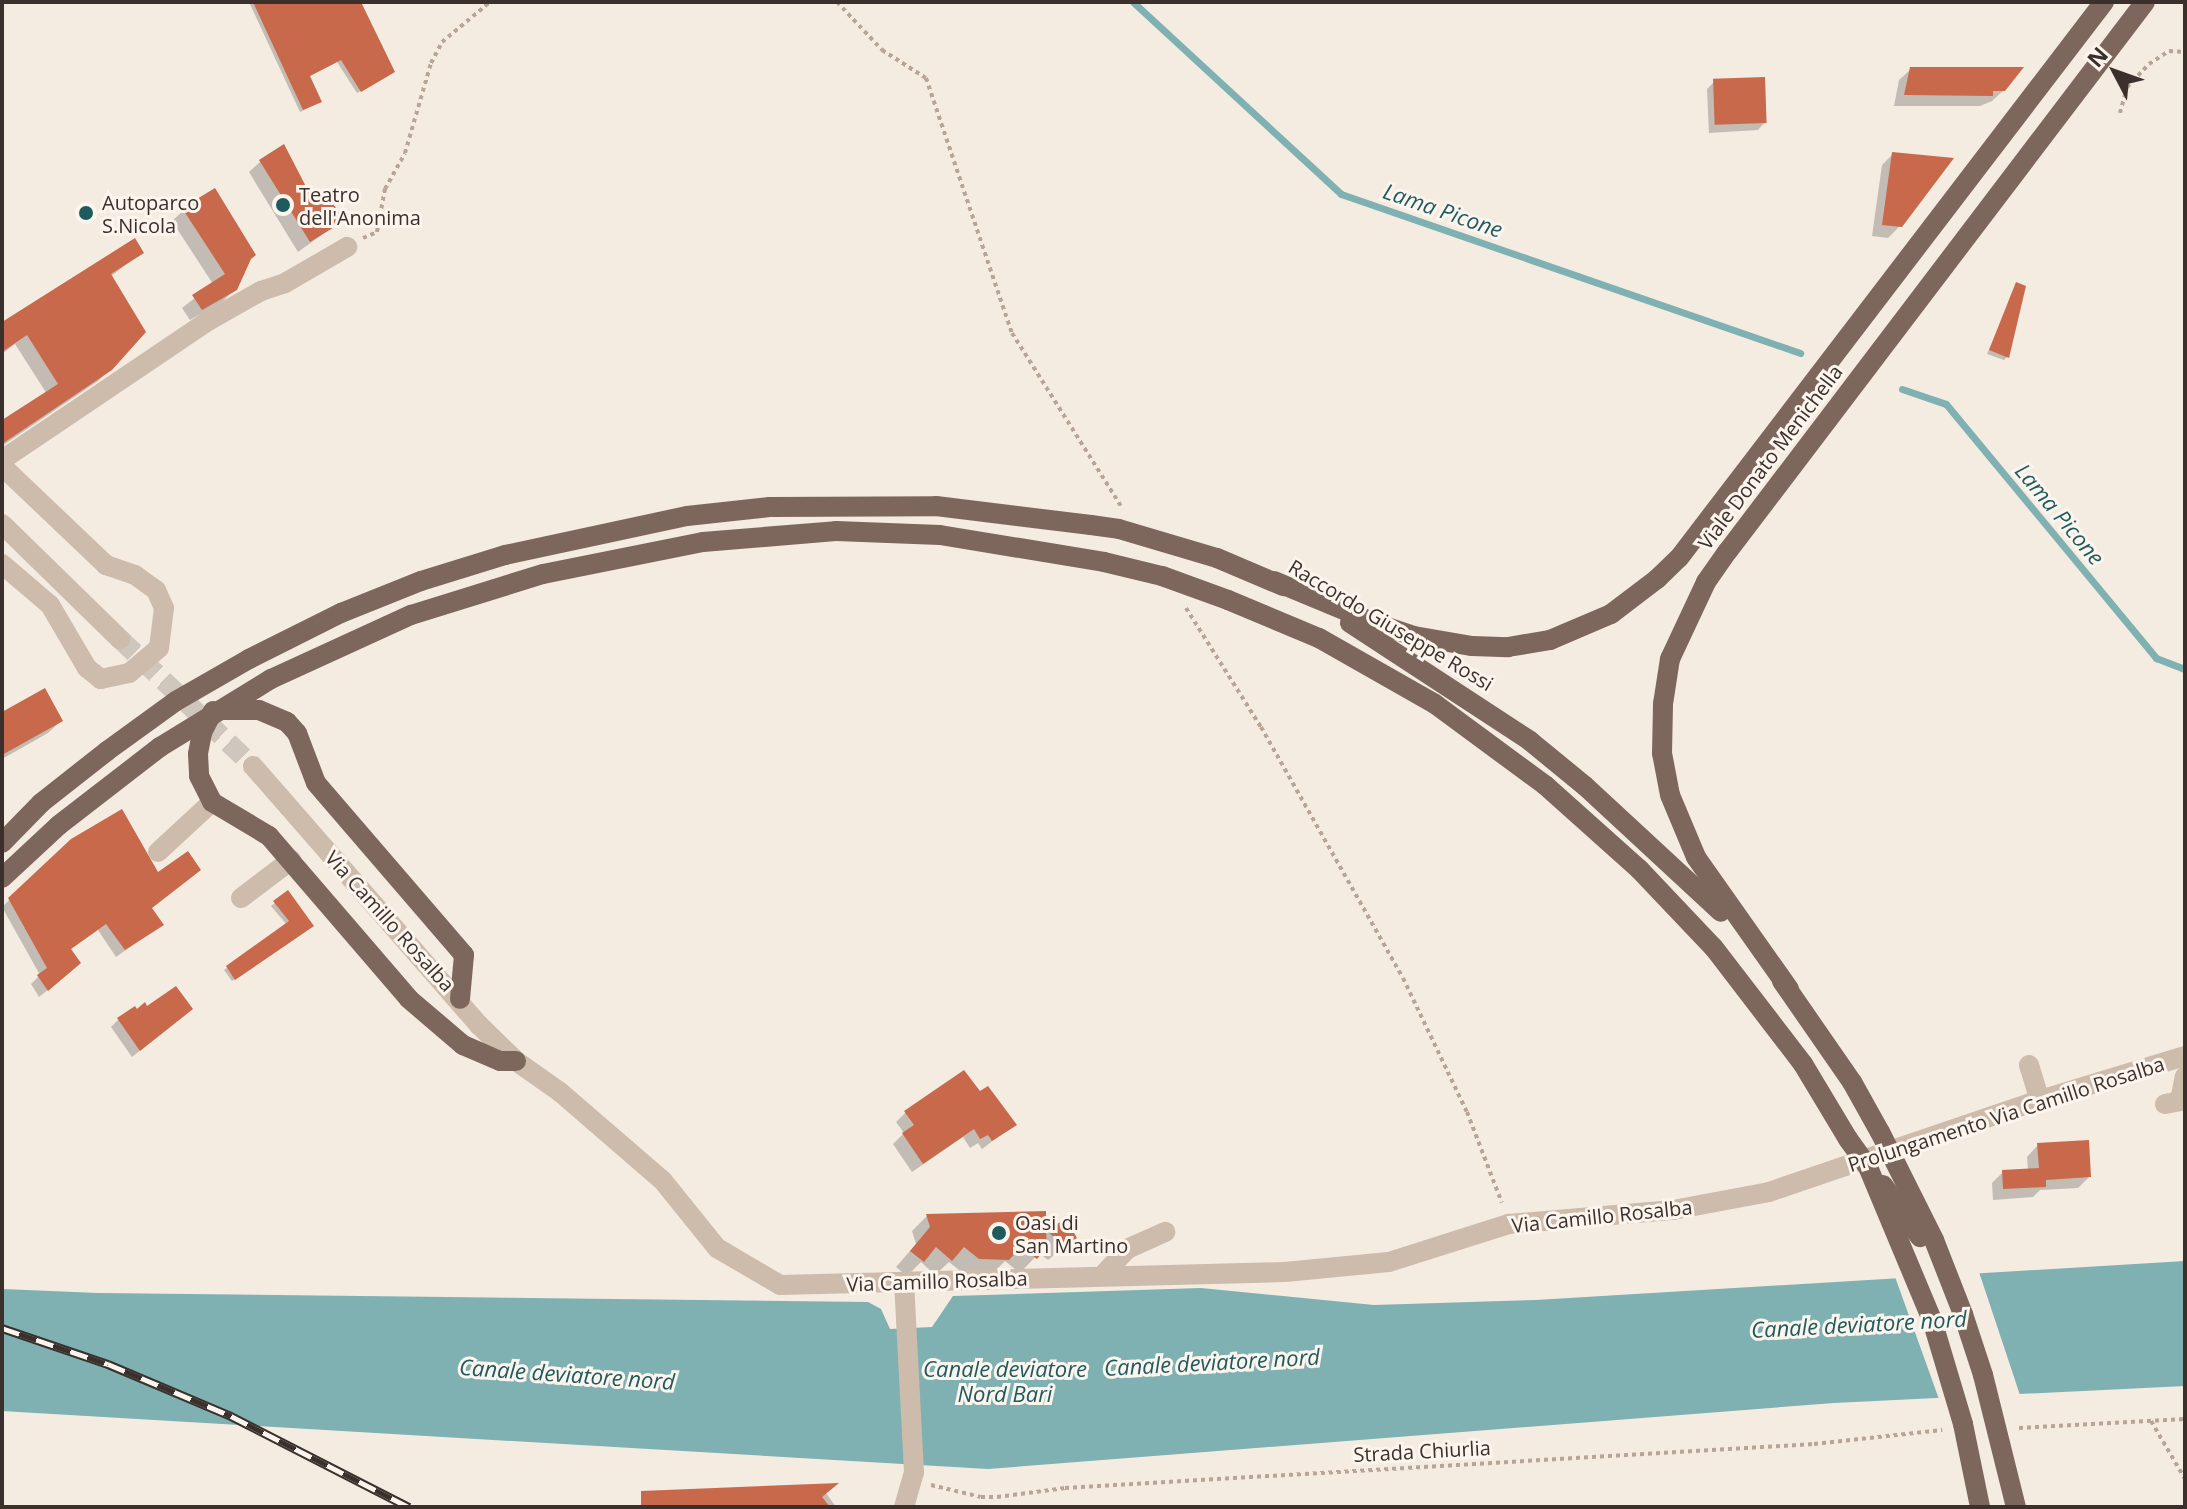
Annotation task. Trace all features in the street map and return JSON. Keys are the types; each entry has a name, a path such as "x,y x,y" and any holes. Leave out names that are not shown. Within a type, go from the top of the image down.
{"main road":[{"name":"Viale Donato Menichella","path":"1274,581 1414,636 1472,646 1508,647 1550,640 1611,614 1679,558 2104,2"},
{"name":"Viale Donato Menichella","path":"1789,989 1696,857 1670,795 1662,753 1663,704 1670,659 1706,582 2145,2"},
{"name":"Raccordo Giuseppe Rossi","path":"2,843 41,803 176,701 249,659 341,613 421,581 505,555 586,535 753,508 844,504 936,506 1119,529 1217,558 1274,581 1402,655 1530,741 1714,904 1789,989 1852,1082 1863,1136"},
{"path":"753,508 836,531 936,506"},
{"path":"2,878 59,825 119,777 213,711 340,645 411,615 517,581 618,557 703,542 836,531 940,535 1104,562 1162,576 1319,638 1435,704 1545,785 1639,869 1714,948 1863,1136 1934,1240 1983,1375 2016,1507"},
{"path":"213,711 259,710 287,722 297,733 316,783 464,955 460,999"},
{"path":"213,711 202,733 198,754 199,776 212,802 256,827 291,860 409,999 463,1045 500,1061 516,1061"},
{"path":"2,826 41,803"},
{"path":"1863,1136 1868,1167 1916,1277 1948,1367 1980,1507"},
{"path":"1868,1167 1908,1216 1963,1314"}],"street":[{"path":"2,564 50,605 87,668 101,679 129,673 159,648 164,608 156,590 135,575 106,565 2,463 208,321 261,291 285,283 347,247"},
{"path":"2,524 120,639"},
{"name":"Via Camillo Rosalba","path":"253,766 460,999 479,1025 516,1061 560,1092 663,1181 717,1248 747,1269 780,1285 1285,1272 1389,1262 1509,1224 1719,1203 1827,1174"},
{"path":"158,852 212,802"},
{"path":"241,898 291,860"},
{"name":"Prolungamento Via Camillo Rosalba","path":"1827,1174 2040,1100 2185,1056"},
{"path":"2029,1065 2040,1100"},
{"path":"2165,1104 2180,1101 2185,1076"},
{"path":"1102,1276 1127,1249 1165,1232"},
{"path":"904,1283 914,1477 904,1507"}],"path":[{"path":"347,247 377,232 385,189 405,153 431,63 442,42 490,2"},
{"path":"837,2 882,50 926,78 1012,333 1128,517"},
{"path":"2120,113 2127,87 2149,64 2169,51 2185,52"},
{"path":"1178,596 1261,727 1403,978 1467,1112 1509,1224"},
{"path":"2038,1427 2185,1419"},
{"path":"2151,1421 2185,1479"},
{"name":"Strada Chiurlia","path":"914,1477 981,1497 997,1497 1065,1488 1814,1444 1934,1431"},
{"path":"997,1497 999,1507"}],"water":[{"name":"Canale deviatore Nord Bari","path":"2185,1261 2185,1386 1834,1403 988,1469 2,1411 2,1289 98,1293 868,1302 881,1309 890,1329 932,1327 953,1296 1201,1288 1374,1305 1536,1300"}],"pier":[{"path":"1978,1269 2021,1398 1940,1402 1894,1274"}],"building":[{"path":"253,2 361,2 395,72 361,92 341,60 310,76 322,102 303,110"},
{"path":"1910,67 2024,67 2005,91 1993,91 1993,96 1904,95"},
{"path":"1765,77 1767,123 1715,125 1713,79"},
{"path":"284,144 315,204 329,197 344,221 310,242 259,160"},
{"path":"1892,152 1954,158 1902,227 1882,225"},
{"path":"215,188 256,255 251,259 237,290 202,310 192,295 225,274 182,208"},
{"path":"135,238 144,253 111,274 146,332 112,370 2,444 2,420 58,384 27,335 2,352 2,322"},
{"path":"2016,282 2026,286 2009,358 1989,350"},
{"path":"45,688 63,721 2,755 2,712"},
{"path":"122,809 158,872 188,851 201,870 152,908 164,925 125,950 106,924 71,949 81,963 48,991 37,975 47,968 8,898 71,839"},
{"path":"288,890 314,926 235,980 226,966 289,921 273,901"},
{"path":"176,986 193,1009 140,1051 117,1018 145,1002 147,1006"},
{"path":"964,1070 980,1091 988,1086 1017,1125 992,1141 988,1135 980,1139 974,1129 923,1164 902,1133 914,1125 904,1111"},
{"path":"2089,1140 2091,1177 2046,1180 2046,1187 2003,1189 2002,1170 2039,1168 2037,1143"},
{"name":"Oasi di San Martino","path":"1046,1211 1047,1247 1037,1259 1021,1247 1009,1260 979,1259 964,1247 952,1261 936,1247 924,1262 910,1251 930,1227 926,1214"},
{"path":"1066,1219 1077,1238 1064,1246 1046,1230"},
{"path":"839,1483 822,1497 830,1507 641,1507 641,1491"}],"waterway":[{"name":"Lama Picone","path":"1133,2 1341,194 1800,353"},
{"name":"Lama Picone","path":"1902,389 1946,404 2156,658 2185,669"}],"tunnel":[{"path":"120,639 253,766"}],"railway":[{"path":"2,1328 108,1364 231,1416 409,1507"}],"place":[{"name":"Teatro dell'Anonima","path":"283,205"},
{"name":"Autoparco S.Nicola","path":"86,213"},
{"name":"Oasi di San Martino","path":"999,1233"}],"water label":[{"name":"Canale deviatore nord","path":"1859,1324"},
{"name":"Canale deviatore nord","path":"1212,1362"},
{"name":"Canale deviatore nord","path":"567,1374"}]}
